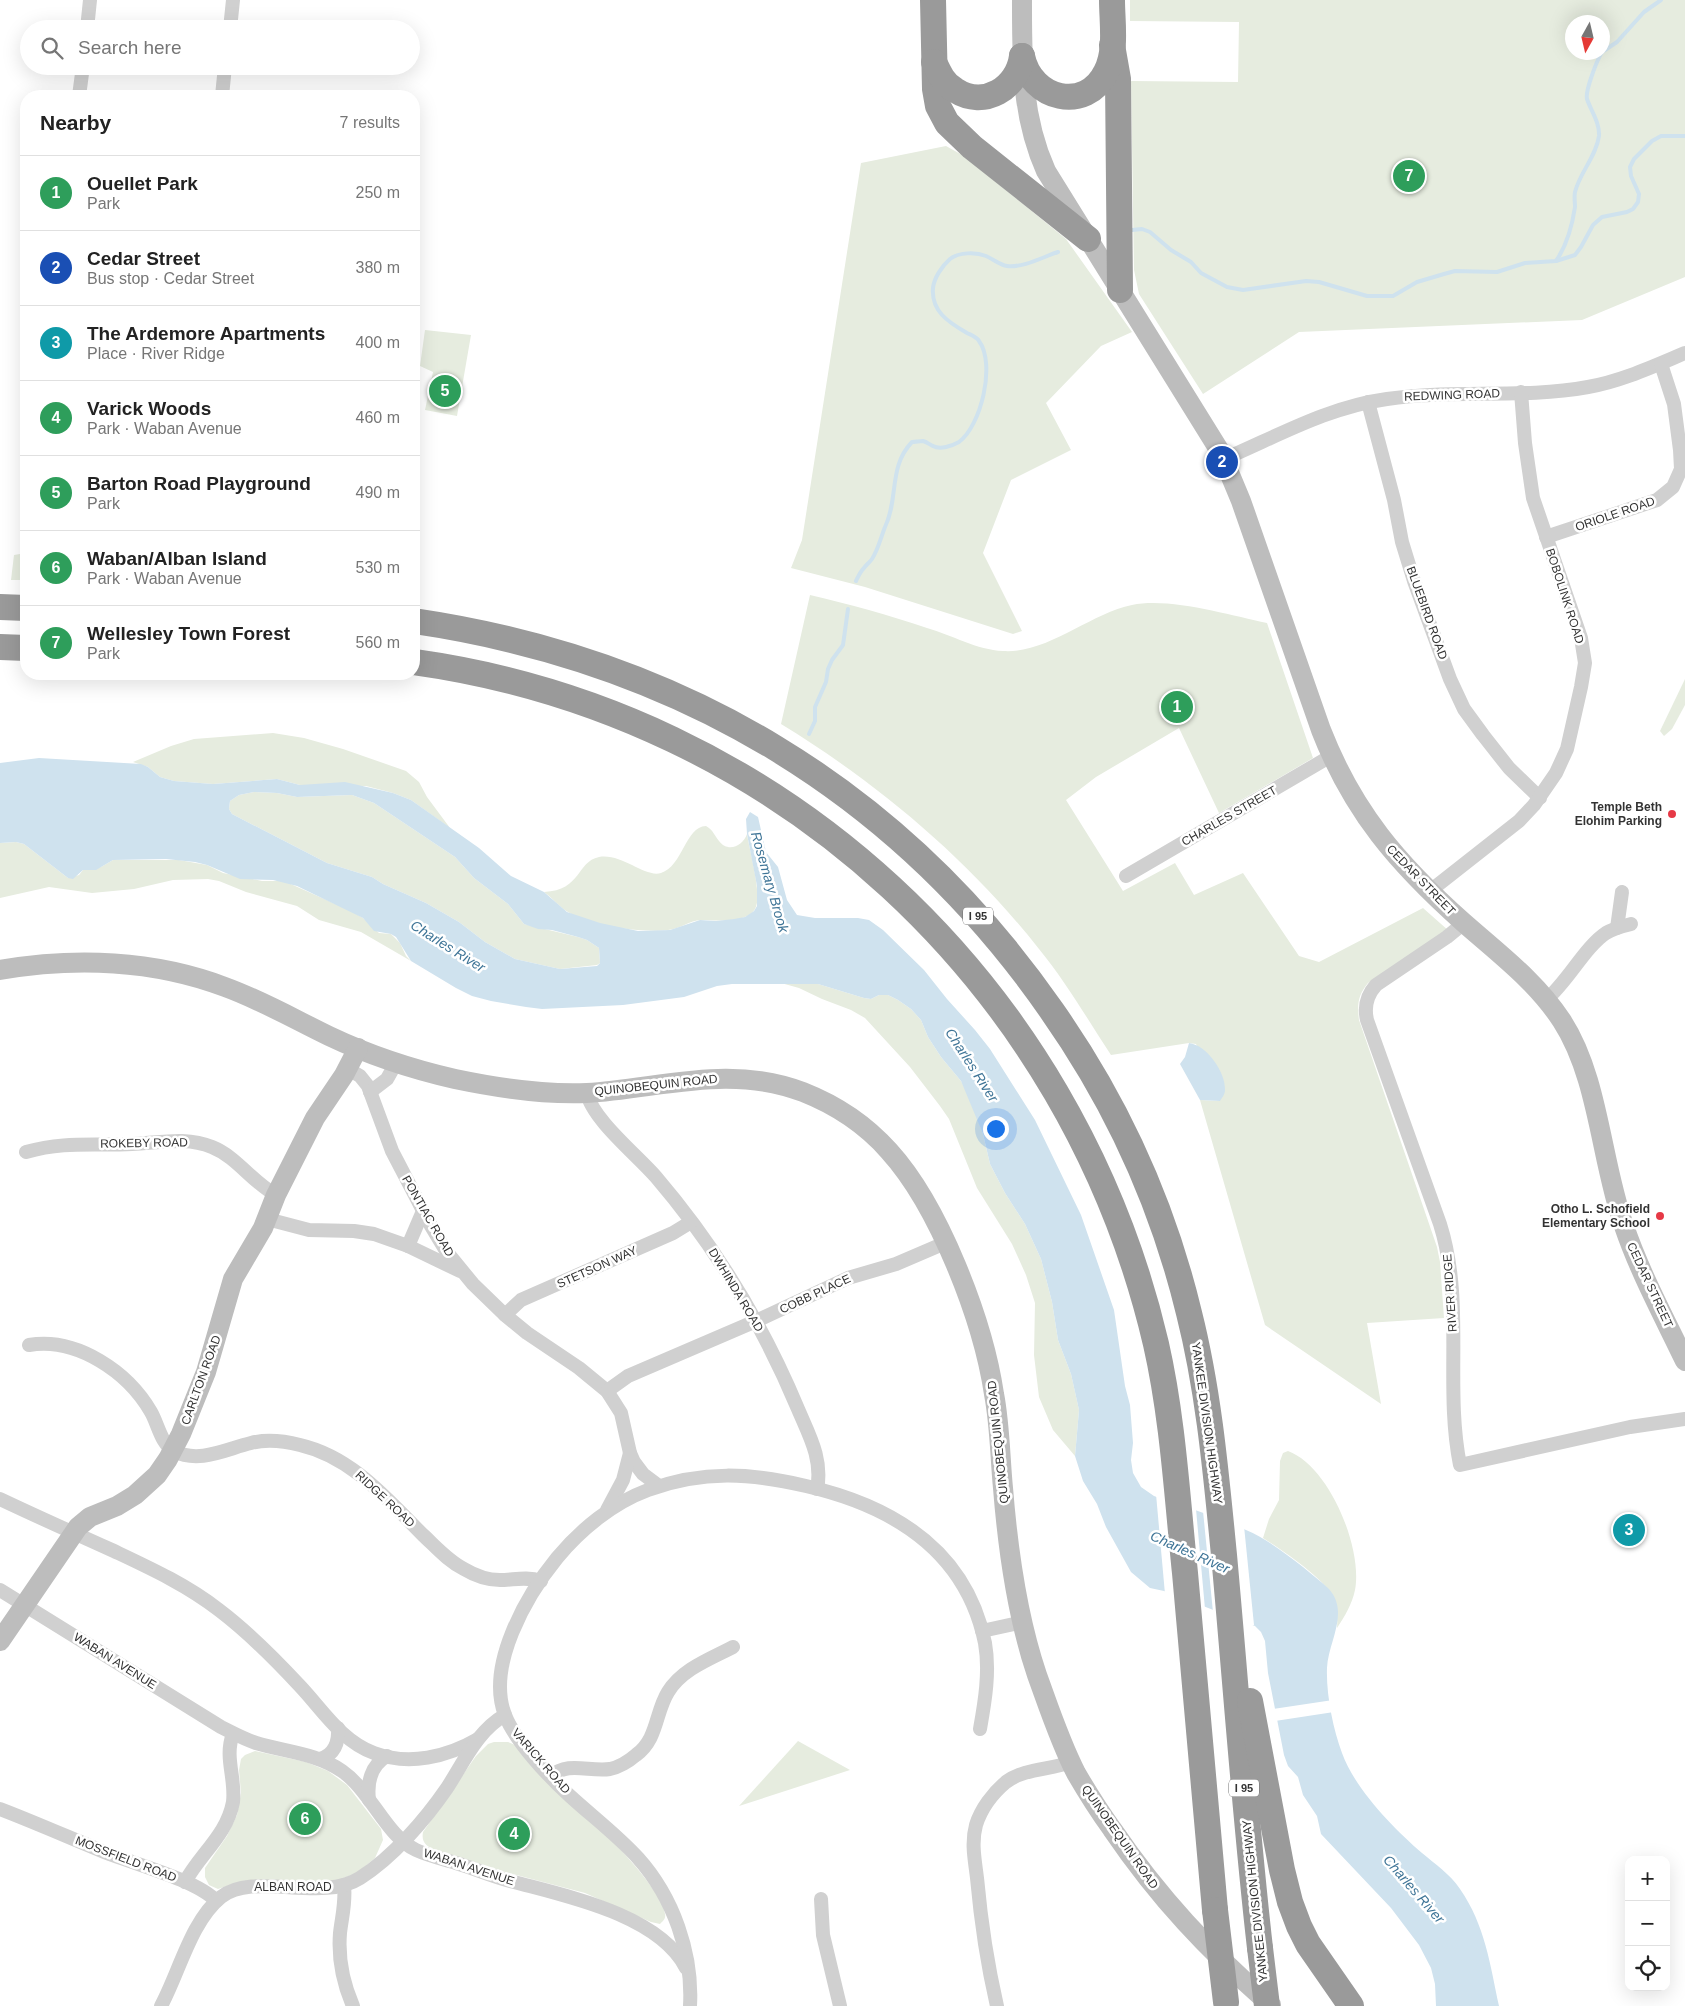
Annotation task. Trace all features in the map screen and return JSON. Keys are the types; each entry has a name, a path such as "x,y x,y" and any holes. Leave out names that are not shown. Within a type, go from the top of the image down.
{"highway":[{"path":"932,0 936,98 941,114 947,123 972,148 1088,239"},
{"path":"1022,56 1028,76 1042,89 1057,96 1075,96 1093,88 1104,76 1109,64 1112,45 1112,0"},
{"path":"1112,45 1118,79 1120,290"},
{"path":"934,62 941,76 954,90 969,96 978,97 994,94 1008,86 1019,72 1022,56"},
{"path":"0,607 20,608"},
{"name":"YANKEE DIVISION HIGHWAY","path":"420,622 481,632 571,656 657,688 720,717 800,763 856,803 917,853 975,912 1032,982 1072,1040 1107,1100 1146,1182 1170,1248 1195,1335 1208,1411 1219,1507 1267,2006"},
{"path":"0,646 20,648"},
{"path":"420,663 488,675 559,694 637,723 710,759 781,801 837,841 888,884 951,947 994,999 1041,1067 1078,1132 1107,1193 1136,1270 1155,1342 1168,1408 1177,1491 1215,1910 1226,2004"},
{"path":"1231,1628 1255,1718 1282,1870 1290,1902 1308,1944 1351,2006"}],"main road":[{"name":"CEDAR STREET","path":"1022,0 1022,56 1027,111 1038,151 1050,179 1224,459 1332,756 1359,807 1397,858 1464,923 1525,977 1546,1000 1566,1028 1580,1057 1624,1226 1685,1361"},
{"name":"QUINOBEQUIN ROAD","path":"0,970 50,964 98,963 130,965 176,972 236,991 358,1048 396,1063 453,1078 498,1087 550,1093 587,1093 693,1080 728,1078 772,1082 812,1096 853,1119 872,1134 889,1151 924,1200 945,1243 972,1311 991,1375 998,1425 1009,1547 1022,1622 1037,1675 1071,1762 1092,1800 1137,1866 1156,1889 1213,1953 1273,2006"},
{"name":"CARLTON ROAD","path":"0,1641 74,1533 90,1517 116,1506 144,1488 157,1475 173,1450 210,1360 232,1279 268,1219 276,1195 315,1118 348,1069 358,1048"}],"street":[{"path":"88,20 90,0"},
{"path":"231,20 233,0"},
{"path":"80,90 82,75"},
{"path":"223,90 224,75"},
{"name":"REDWING ROAD","path":"1224,459 1319,416 1368,402 1405,397 1588,388 1606,384 1685,353"},
{"name":"ORIOLE ROAD","path":"1546,537 1657,500 1674,487 1682,469 1680,450 1674,404 1661,364"},
{"name":"BOBOLINK ROAD","path":"1430,891 1519,821 1540,798 1556,774 1567,749 1585,663 1581,638 1533,498 1524,443 1521,392"},
{"name":"BLUEBIRD ROAD","path":"1368,402 1414,581 1450,679 1464,709 1483,735 1509,768 1540,798"},
{"name":"CHARLES STREET","path":"1126,876 1332,756"},
{"path":"1617,928 1622,892"},
{"name":"RIVER RIDGE","path":"1464,923 1442,941 1376,985 1369,994 1366,1008 1367,1020 1440,1224 1448,1253 1453,1300 1456,1430 1460,1465 1630,1427 1685,1419"},
{"path":"1546,1000 1559,988 1597,941 1617,928 1631,924"},
{"path":"370,1092 387,1079 396,1063"},
{"name":"PONTIAC ROAD","path":"348,1069 365,1081 392,1150 423,1211 443,1245 463,1272 505,1315 527,1333 579,1368 607,1391 621,1413 630,1454 643,1474 659,1486"},
{"name":"DWHINDA ROAD","path":"587,1093 594,1110 656,1177 722,1263 756,1321 787,1381 815,1448 819,1473 817,1489"},
{"name":"ROKEBY ROAD","path":"26,1152 70,1144 133,1144 173,1140 192,1141 219,1150 259,1184 276,1195"},
{"path":"408,1246 423,1211"},
{"path":"268,1219 288,1226 309,1230 364,1232 385,1237 463,1272"},
{"name":"STETSON WAY","path":"505,1315 521,1300 675,1232 691,1222"},
{"name":"COBB PLACE","path":"607,1391 628,1376 756,1321 848,1278 896,1264 945,1243"},
{"path":"28,1345 39,1344 74,1350 93,1357 114,1370 145,1402 155,1418 166,1444 173,1450"},
{"name":"RIDGE ROAD","path":"173,1450 188,1455 202,1456 251,1443 269,1441 288,1442 309,1447 342,1462 364,1477 441,1553 464,1569 490,1579 528,1578 540,1581"},
{"name":"PONTIAC ROAD","path":"602,1515 619,1490 627,1471 630,1454"},
{"name":"VARICK ROAD","path":"690,2006 689,1974 684,1946 669,1904 655,1880 638,1858 616,1836 551,1776 515,1733 505,1715 500,1687 506,1651 517,1622 540,1581 567,1547 602,1515 633,1496 659,1486 690,1478 729,1474 770,1478 817,1489 874,1508 899,1521 921,1536 941,1555 961,1582 982,1632 987,1657 980,1729"},
{"path":"0,1500 158,1572 208,1601 241,1628 274,1660 338,1728 364,1748 387,1756 406,1759 426,1758 455,1751 478,1739"},
{"name":"WABAN AVENUE","path":"0,1590 233,1734 256,1743 320,1759 347,1775 370,1800 402,1841 424,1854 513,1882 577,1898 604,1908 661,1938 677,1954 689,1974 699,2006"},
{"path":"982,1632 1022,1622"},
{"path":"551,1776 566,1768 600,1770 614,1768 634,1757 652,1738 665,1697 674,1684 692,1668 733,1647"},
{"name":"ALBAN ROAD","path":"161,2006 198,1928 216,1902 227,1893 240,1888 324,1888 344,1885 368,1872 402,1841 436,1802 478,1739 491,1724 505,1715"},
{"path":"320,1759 328,1756 333,1750 337,1742 338,1728"},
{"name":"MOSSFIELD ROAD","path":"0,1809 102,1851 185,1882 215,1842 230,1813 234,1792 229,1753 233,1734"},
{"path":"370,1800 368,1788 371,1775 377,1765 387,1756"},
{"path":"997,2006 986,1958 981,1923 974,1850 976,1824 989,1800 1006,1782 1029,1772 1057,1767 1071,1762"},
{"path":"185,1882 205,1891 216,1902"},
{"path":"344,1885 340,1958 344,1982 353,2006"},
{"path":"821,1899 823,1935 840,2006"}],"shaded area":[{"path":"1130,0 1685,0 1685,277 1582,320 1299,332 1203,394 1139,294 1134,270 1131,81 1238,82 1239,22 1130,21"},
{"path":"946,146 964,156 1066,239 1132,332 1101,346 1046,403 1071,450 1011,480 983,553 1022,631 1013,634 865,587 791,568 802,540 861,163"},
{"path":"425,330 471,335 457,416 425,410 433,372 420,366"},
{"path":"20,554 20,580 11,580 14,555"},
{"path":"810,595 898,619 984,648 1003,651 1036,646 1100,616 1132,605 1147,603 1163,603 1199,608 1267,623 1313,758 1219,813 1179,728 1096,777 1066,800 1123,891 1175,863 1194,895 1243,873 1299,956 1319,962 1423,908 1449,931 1368,983 1360,996 1358,1004 1359,1020 1437,1247 1440,1262 1444,1318 1367,1323 1381,1404 1265,1325 1200,1100 1220,1101 1196,1044 1189,1043 1111,1055 1049,962 983,884 920,825 887,798 853,772 781,724"},
{"path":"1685,679 1685,705 1672,729 1664,736 1660,731"},
{"path":"273,733 304,738 343,749 406,771 419,782 427,797 450,828 411,800 366,786 300,785 277,779 213,784 174,781 160,777 148,767 133,762 171,746 194,739"},
{"path":"254,792 277,793 297,797 352,795 374,803 455,857 474,878 508,904 524,924 587,940 599,948 600,963 597,965 560,969 515,959 485,942 459,922 426,903 383,884 372,877 327,863 232,814 229,809 230,801 239,795"},
{"path":"706,826 727,847 739,845 747,834 755,873 757,903 751,914 745,917 730,920 697,920 668,930 631,929 602,925 578,917 565,910 544,892 565,886 572,881 586,864 599,857 616,859 655,874 661,873 674,863 693,833 699,828"},
{"path":"16,842 24,844 68,878 79,875 83,870 101,867 113,860 179,860 207,865 223,873 262,881 284,881 351,911 363,918 379,933 391,934 400,943 406,956 411,961 361,932 319,920 297,906 208,879 173,880 134,889 92,893 49,887 0,898 0,843"},
{"path":"781,983 818,984 864,998 871,999 879,995 888,995 898,1000 911,1009 921,1020 928,1037 941,1057 961,1081 969,1096 983,1134 990,1164 1005,1193 1025,1224 1041,1259 1052,1302 1058,1340 1071,1374 1079,1410 1075,1456 1053,1430 1039,1397 1034,1355 1035,1303 1026,1275 1012,1244 977,1188 949,1119 910,1067 865,1018 799,988"},
{"path":"1288,1451 1303,1460 1317,1473 1329,1490 1340,1510 1354,1553 1355,1590 1348,1610 1337,1628 1336,1607 1327,1588 1306,1568 1263,1538 1269,1519 1279,1500 1280,1461 1283,1453"},
{"path":"798,1741 850,1770 739,1806"},
{"path":"508,1742 515,1745 624,1853 659,1898 665,1914 664,1920 660,1924 651,1922 585,1893 505,1872 435,1850 425,1844 423,1832 476,1756 488,1744"},
{"path":"255,1751 306,1762 328,1771 347,1785 381,1829 383,1840 375,1858 357,1873 333,1882 239,1882 218,1889 209,1885 205,1877 205,1868 227,1836 237,1815 241,1793 239,1770 241,1759"}],"water":[{"name":"Charles River","path":"39,758 141,764 160,777 174,781 213,784 277,779 300,785 345,782 393,793 411,800 479,848 511,876 544,892 567,912 600,923 638,931 670,930 700,920 734,919 745,917 754,911 757,906 757,886 746,819 750,812 758,817 766,852 778,867 787,900 797,915 815,918 858,918 869,920 883,930 924,970 975,1030 990,1049 1035,1120 1081,1215 1114,1310 1125,1386 1130,1405 1133,1443 1131,1460 1133,1473 1141,1487 1154,1496 1224,1520 1261,1538 1303,1567 1329,1589 1335,1598 1338,1618 1328,1658 1327,1678 1331,1711 1342,1753 1348,1767 1365,1794 1387,1820 1452,1879 1460,1889 1475,1917 1486,1945 1499,2006 1436,2006 1435,1984 1431,1968 1419,1945 1391,1908 1321,1834 1317,1816 1303,1795 1298,1777 1288,1766 1284,1755 1268,1673 1265,1641 1261,1632 1255,1626 1164,1591 1150,1588 1131,1572 1106,1527 1097,1504 1083,1481 1075,1456 1079,1410 1071,1374 1058,1340 1052,1302 1041,1259 1025,1224 1005,1193 990,1164 983,1134 961,1081 941,1057 928,1037 921,1020 911,1009 888,995 879,995 871,999 864,998 818,984 732,984 717,986 684,997 623,1005 542,1009 472,996 411,961 396,937 391,934 374,931 363,918 297,886 273,880 240,879 207,865 166,859 113,860 96,870 83,870 73,879 68,878 24,844 16,842 0,843 0,763","holes":["254,792 277,793 297,797 352,795 374,803 455,857 474,878 508,904 524,924 587,940 599,948 600,963 597,966 560,969 515,959 485,942 459,922 426,903 383,884 372,877 327,863 232,814 229,809 230,801 239,795"]},
{"path":"1189,1043 1196,1045 1209,1054 1219,1068 1225,1090 1220,1101 1200,1100 1180,1064 1185,1057"}],"pier":[{"path":"1156,1494 1196,1509 1205,1609 1165,1594"},
{"path":"1203,1511 1244,1526 1254,1625 1246,1625 1213,1612"},
{"path":"1333,1700 1334,1712 1275,1721 1273,1709"}],"waterway":[{"name":"Rosemary Brook","path":"1610,47 1617,42 1644,12 1661,0"},
{"name":"Rosemary Brook","path":"1556,261 1571,229 1577,185 1595,151 1599,136 1598,126 1587,99 1588,89 1598,60"},
{"name":"Rosemary Brook","path":"1132,230 1142,229 1150,232 1171,250 1191,262 1201,273 1227,287 1243,290 1306,281 1319,282 1367,296 1393,296 1417,282 1455,271 1497,272 1525,263 1556,261 1575,255 1593,225 1602,217 1627,212 1633,209 1638,202 1639,194 1631,176 1630,167 1634,159 1652,141 1661,136 1685,136"},
{"name":"Rosemary Brook","path":"856,581 878,548 892,505 897,472 905,452 912,442 923,441 939,448 959,442 974,423 984,394 986,379 984,351 977,338 953,325 938,309 933,296 933,288 939,272 950,259 963,254 973,253 982,255 1004,265 1013,266 1026,264 1058,252"},
{"name":"Rosemary Brook","path":"809,734 815,721 815,707 826,682 828,669 843,645 848,609"}],"place":[{"name":"Wellesley Town Forest","path":"1409,176"},
{"name":"Barton Road Playground","path":"445,391"},
{"name":"Cedar Street","path":"1222,462"},
{"name":"Ouellet Park","path":"1177,707"},
{"name":"Temple Beth Elohim Parking","path":"1672,814"},
{"name":"Otho L. Schofield Elementary School","path":"1660,1216"},
{"name":"The Ardemore Apartments","path":"1629,1530"},
{"name":"Waban/Alban Island","path":"305,1819"},
{"name":"Varick Woods","path":"514,1834"}]}
